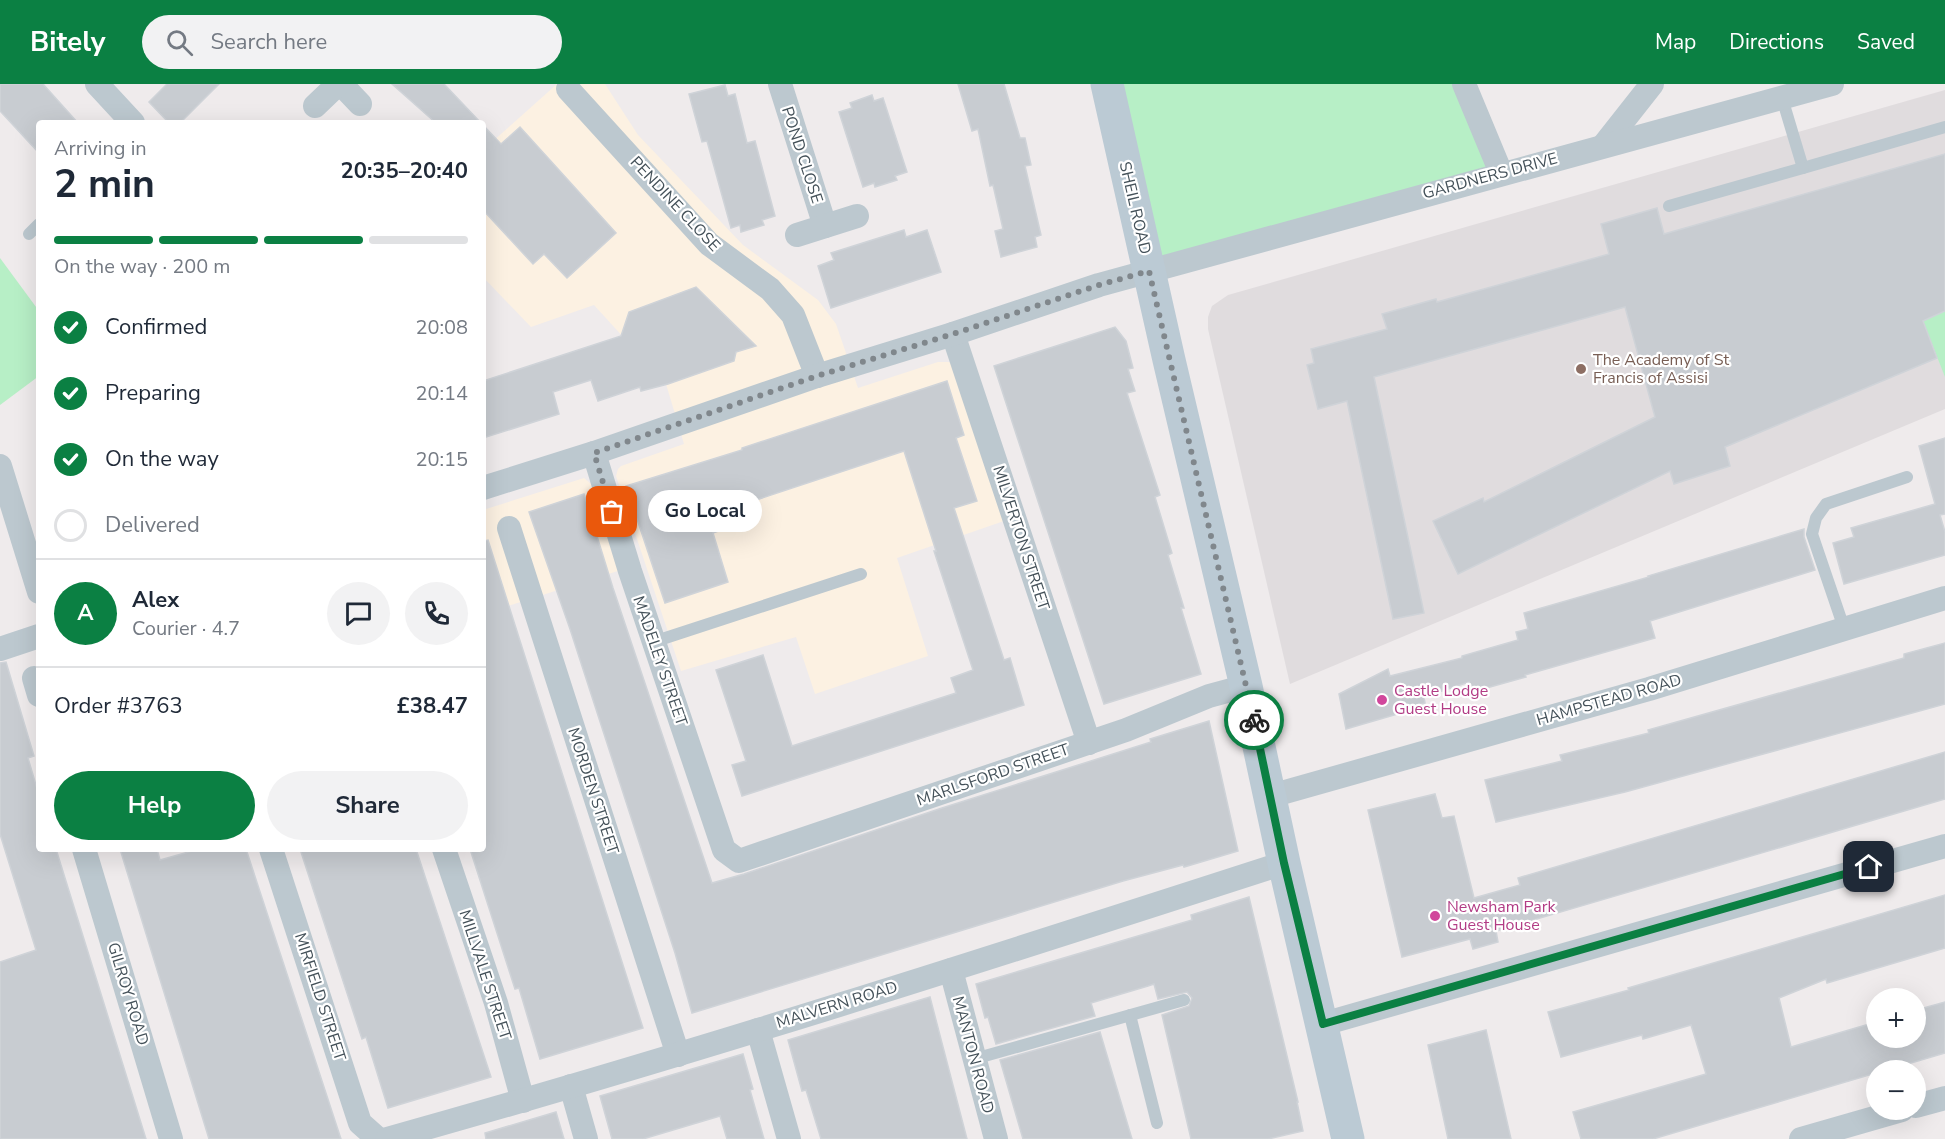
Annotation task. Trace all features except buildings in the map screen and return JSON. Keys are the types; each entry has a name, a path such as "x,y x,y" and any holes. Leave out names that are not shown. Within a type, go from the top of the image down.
{"main road":[{"name":"SHEIL ROAD","path":"1107,84 1348,1139"}],"street":[{"path":"97,84 131,120"},
{"path":"315,106 340,84 360,104"},
{"name":"POND CLOSE","path":"780,84 825,226"},
{"path":"1464,84 1502,173"},
{"path":"1604,145 1652,84"},
{"name":"GARDNERS DRIVE","path":"486,487 594,453 817,376 1099,285 1832,84"},
{"name":"PENDINE CLOSE","path":"568,89 709,244 770,289 793,315 817,376"},
{"name":"POND CLOSE","path":"797,235 857,216"},
{"name":"MILVERTON STREET","path":"953,334 1089,743"},
{"name":"MADELEY STREET","path":"594,453 653,642 724,850 739,861"},
{"path":"0,466 36,582"},
{"name":"MORDEN STREET","path":"508,528 678,1055"},
{"name":"HAMPSTEAD ROAD","path":"1271,796 1649,689 1945,598"},
{"path":"0,649 36,637"},
{"name":"MARLSFORD STREET","path":"739,861 1089,743 1209,696 1246,686"},
{"path":"1323,1024 1945,846"},
{"name":"GILROY ROAD","path":"85,852 171,1139"},
{"name":"MIRFIELD STREET","path":"273,852 360,1123 378,1139"},
{"name":"MILLVALE STREET","path":"445,852 496,1003 523,1101"},
{"name":"MALVERN ROAD","path":"387,1139 678,1055 1284,863"},
{"name":"MANTON ROAD","path":"951,970 996,1139"},
{"path":"758,1030 789,1139"},
{"path":"572,1086 586,1139"},
{"path":"1926,1103 1945,1098"},
{"path":"1801,1139 1867,1120"}],"lane":[{"path":"1782,98 1803,168"},
{"path":"1669,206 1945,127"},
{"path":"29,234 36,227"},
{"path":"1844,628 1812,534 1816,518 1826,504 1907,477"},
{"path":"653,642 861,574"},
{"path":"974,1059 1184,1000"},
{"path":"1130,1015 1157,1123"}],"shaded area":[{"path":"557,84 605,84 638,135 743,245 818,300 836,324 858,388 938,362 949,362 953,365 1004,521 897,558 928,656 815,694 796,637 681,671 616,476 621,466 684,444 666,384 594,305 531,327 486,280 486,147"},
{"name":"The Academy of St Francis of Assisi","path":"1945,90 1945,409 1290,684 1208,329 1208,317 1212,306 1228,295"},
{"path":"584,478 591,484 621,570 486,613 486,509"}],"green space":[{"path":"1107,84 1464,84 1501,173 1148,271"},
{"path":"0,258 36,307 36,378 0,405"},
{"path":"1945,311 1945,377 1923,321"}],"way so far":[{"path":"612,512 594,453 817,376 1149,271 1254,720"}],"place":[{"name":"The Academy of St Francis of Assisi","path":"1581,369"},
{"name":"Go Local","path":"612,512"},
{"name":"Castle Lodge Guest House","path":"1382,700"},
{"name":"Newsham Park Guest House","path":"1435,916"}],"route":[{"path":"1254,720 1284,863 1323,1024 1869,867"}]}
